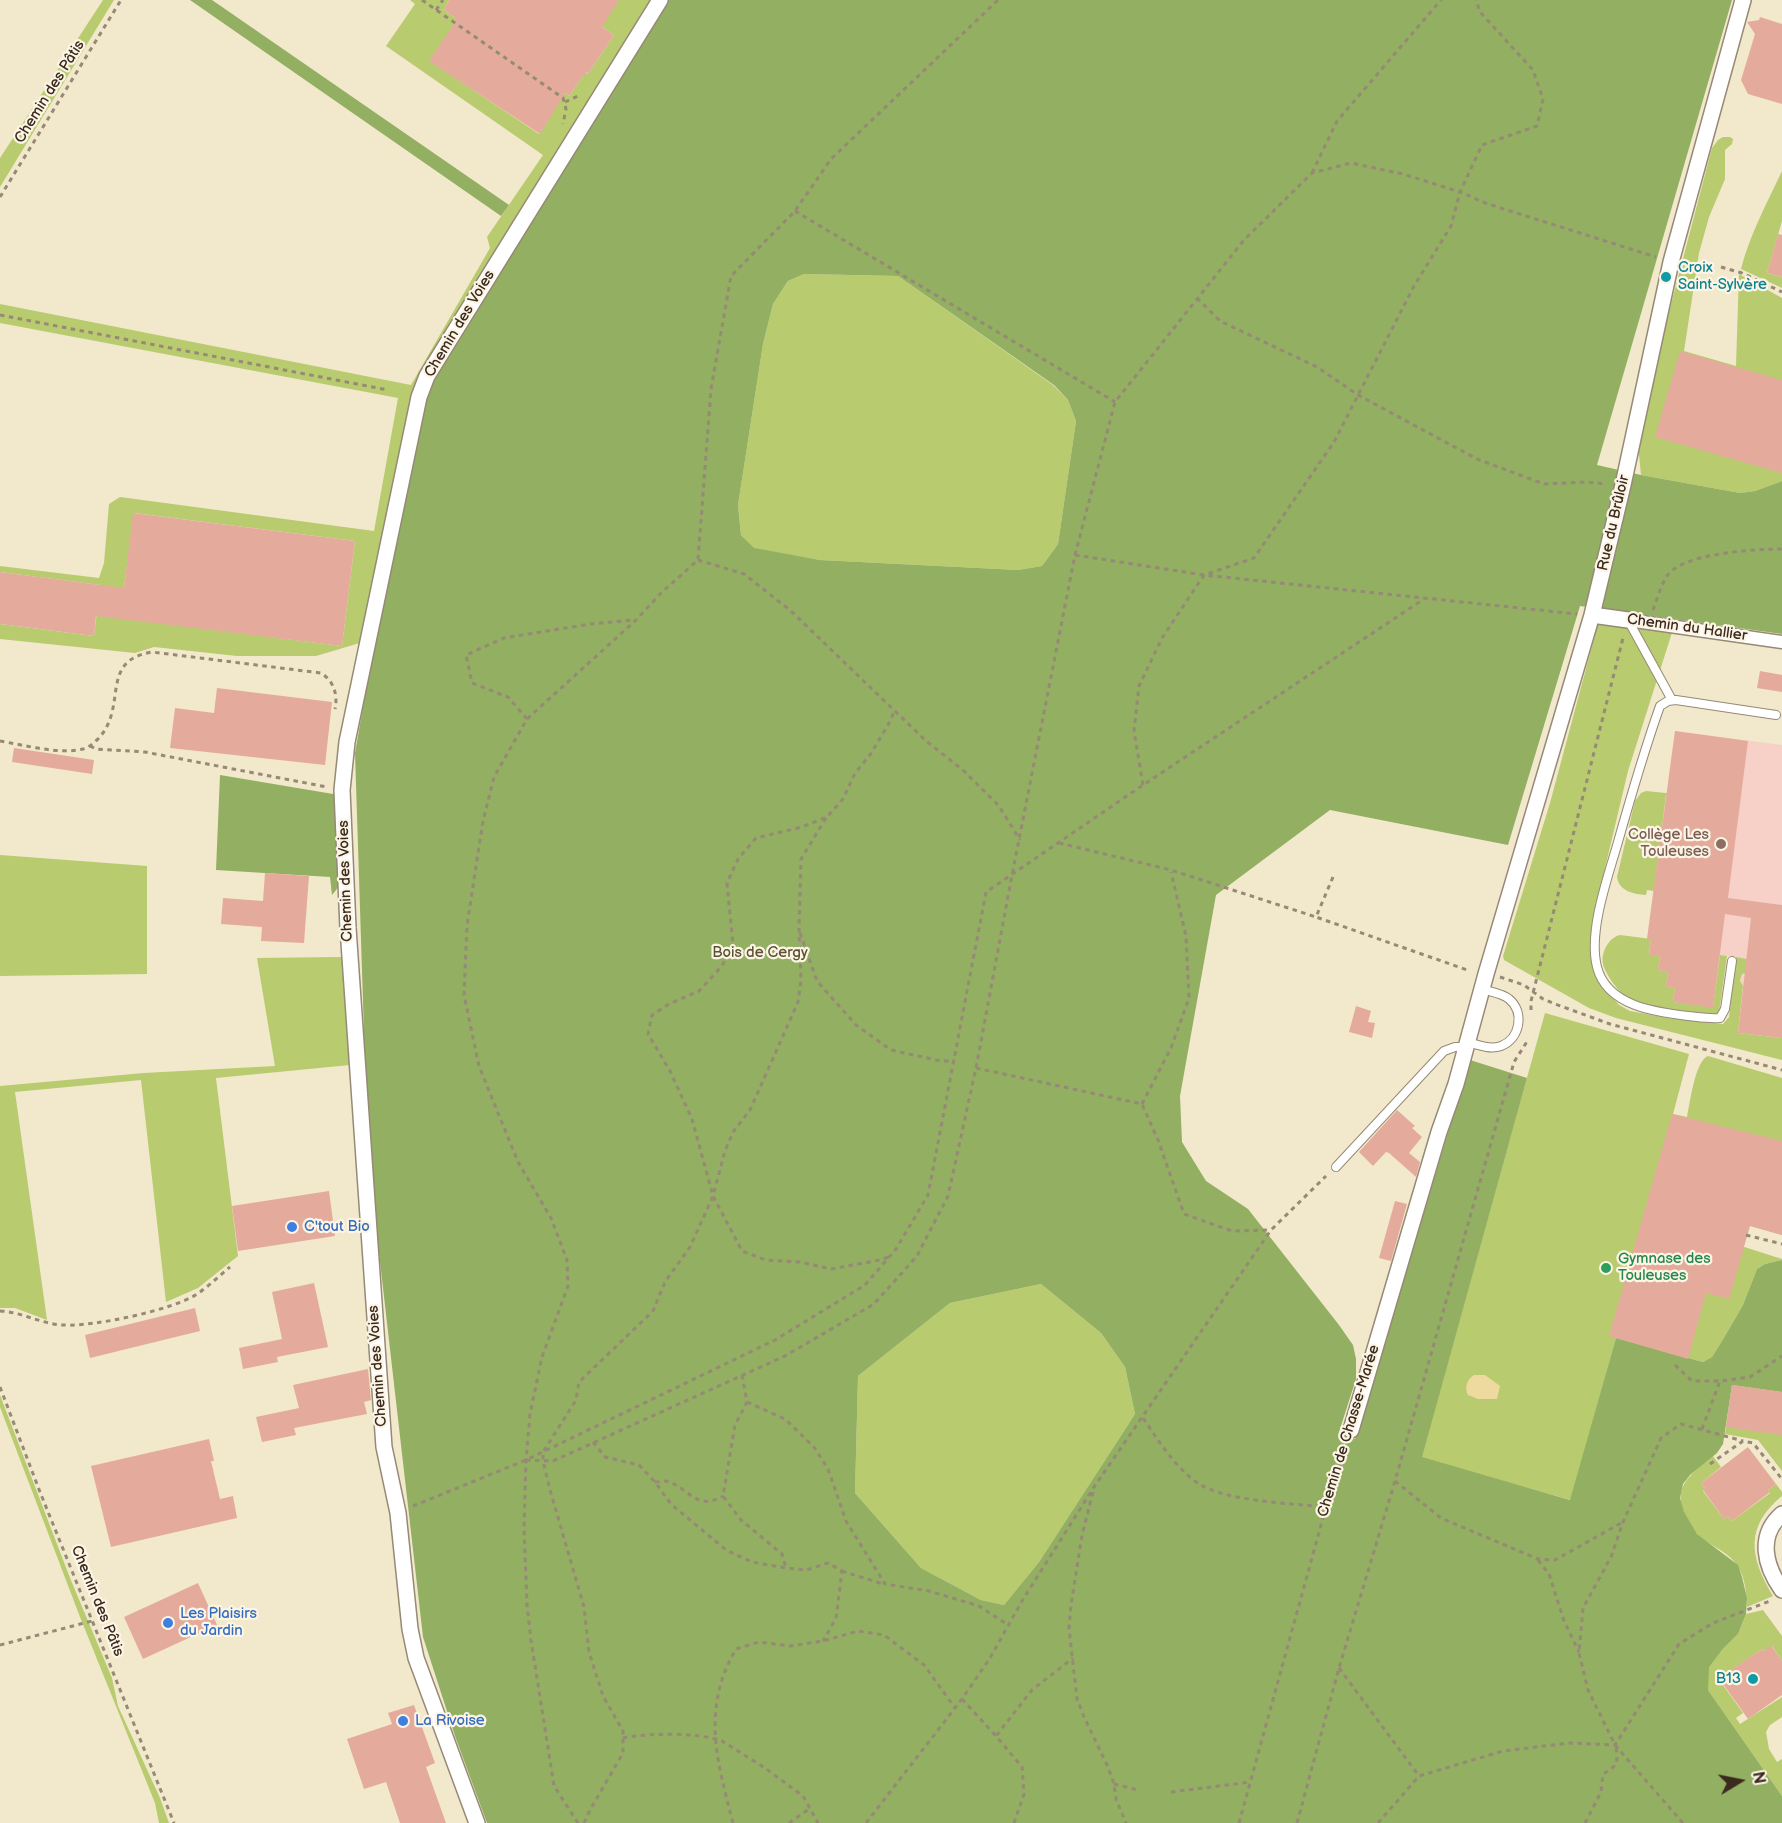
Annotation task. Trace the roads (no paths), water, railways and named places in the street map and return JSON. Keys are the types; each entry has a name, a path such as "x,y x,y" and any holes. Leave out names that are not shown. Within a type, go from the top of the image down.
{"street":[{"name":"Chemin des Voies","path":"477,1823 416,1658 410,1629 398,1513 384,1447 348,928 342,790 347,742 419,397 427,376 660,0"},
{"name":"Rue du Brûloir","path":"1467,1044 1592,615 1623,485 1671,262 1743,0"},
{"name":"Chemin du Hallier","path":"1592,615 1782,642"},
{"name":"Chemin de Chasse-Marée","path":"1351,1430 1467,1044"},
{"path":"1777,1595 1765,1552 1771,1527 1782,1514"}],"lane":[{"path":"1628,620 1672,700"},
{"path":"1732,961 1722,1017 1716,1019 1638,1008 1627,1003 1601,978 1597,968 1595,950 1598,923 1607,880 1642,756 1660,706 1672,700 1776,715"},
{"path":"1336,1167 1444,1051 1467,1044 1490,1048 1499,1047 1508,1043 1515,1036 1519,1018 1517,1008 1511,1000 1484,981"}],"place":[{"name":"Croix Saint-Sylvère","path":"1666,277"},
{"name":"Collège Les Touleuses","path":"1721,844"},
{"name":"C'tout Bio","path":"292,1227"},
{"name":"Gymnase des Touleuses","path":"1606,1268"},
{"name":"Les Plaisirs du Jardin","path":"168,1623"},
{"name":"B13","path":"1753,1679"},
{"name":"La Rivoise","path":"403,1721"}],"park label":[{"name":"Bois de Cergy","path":"760,953"}]}
